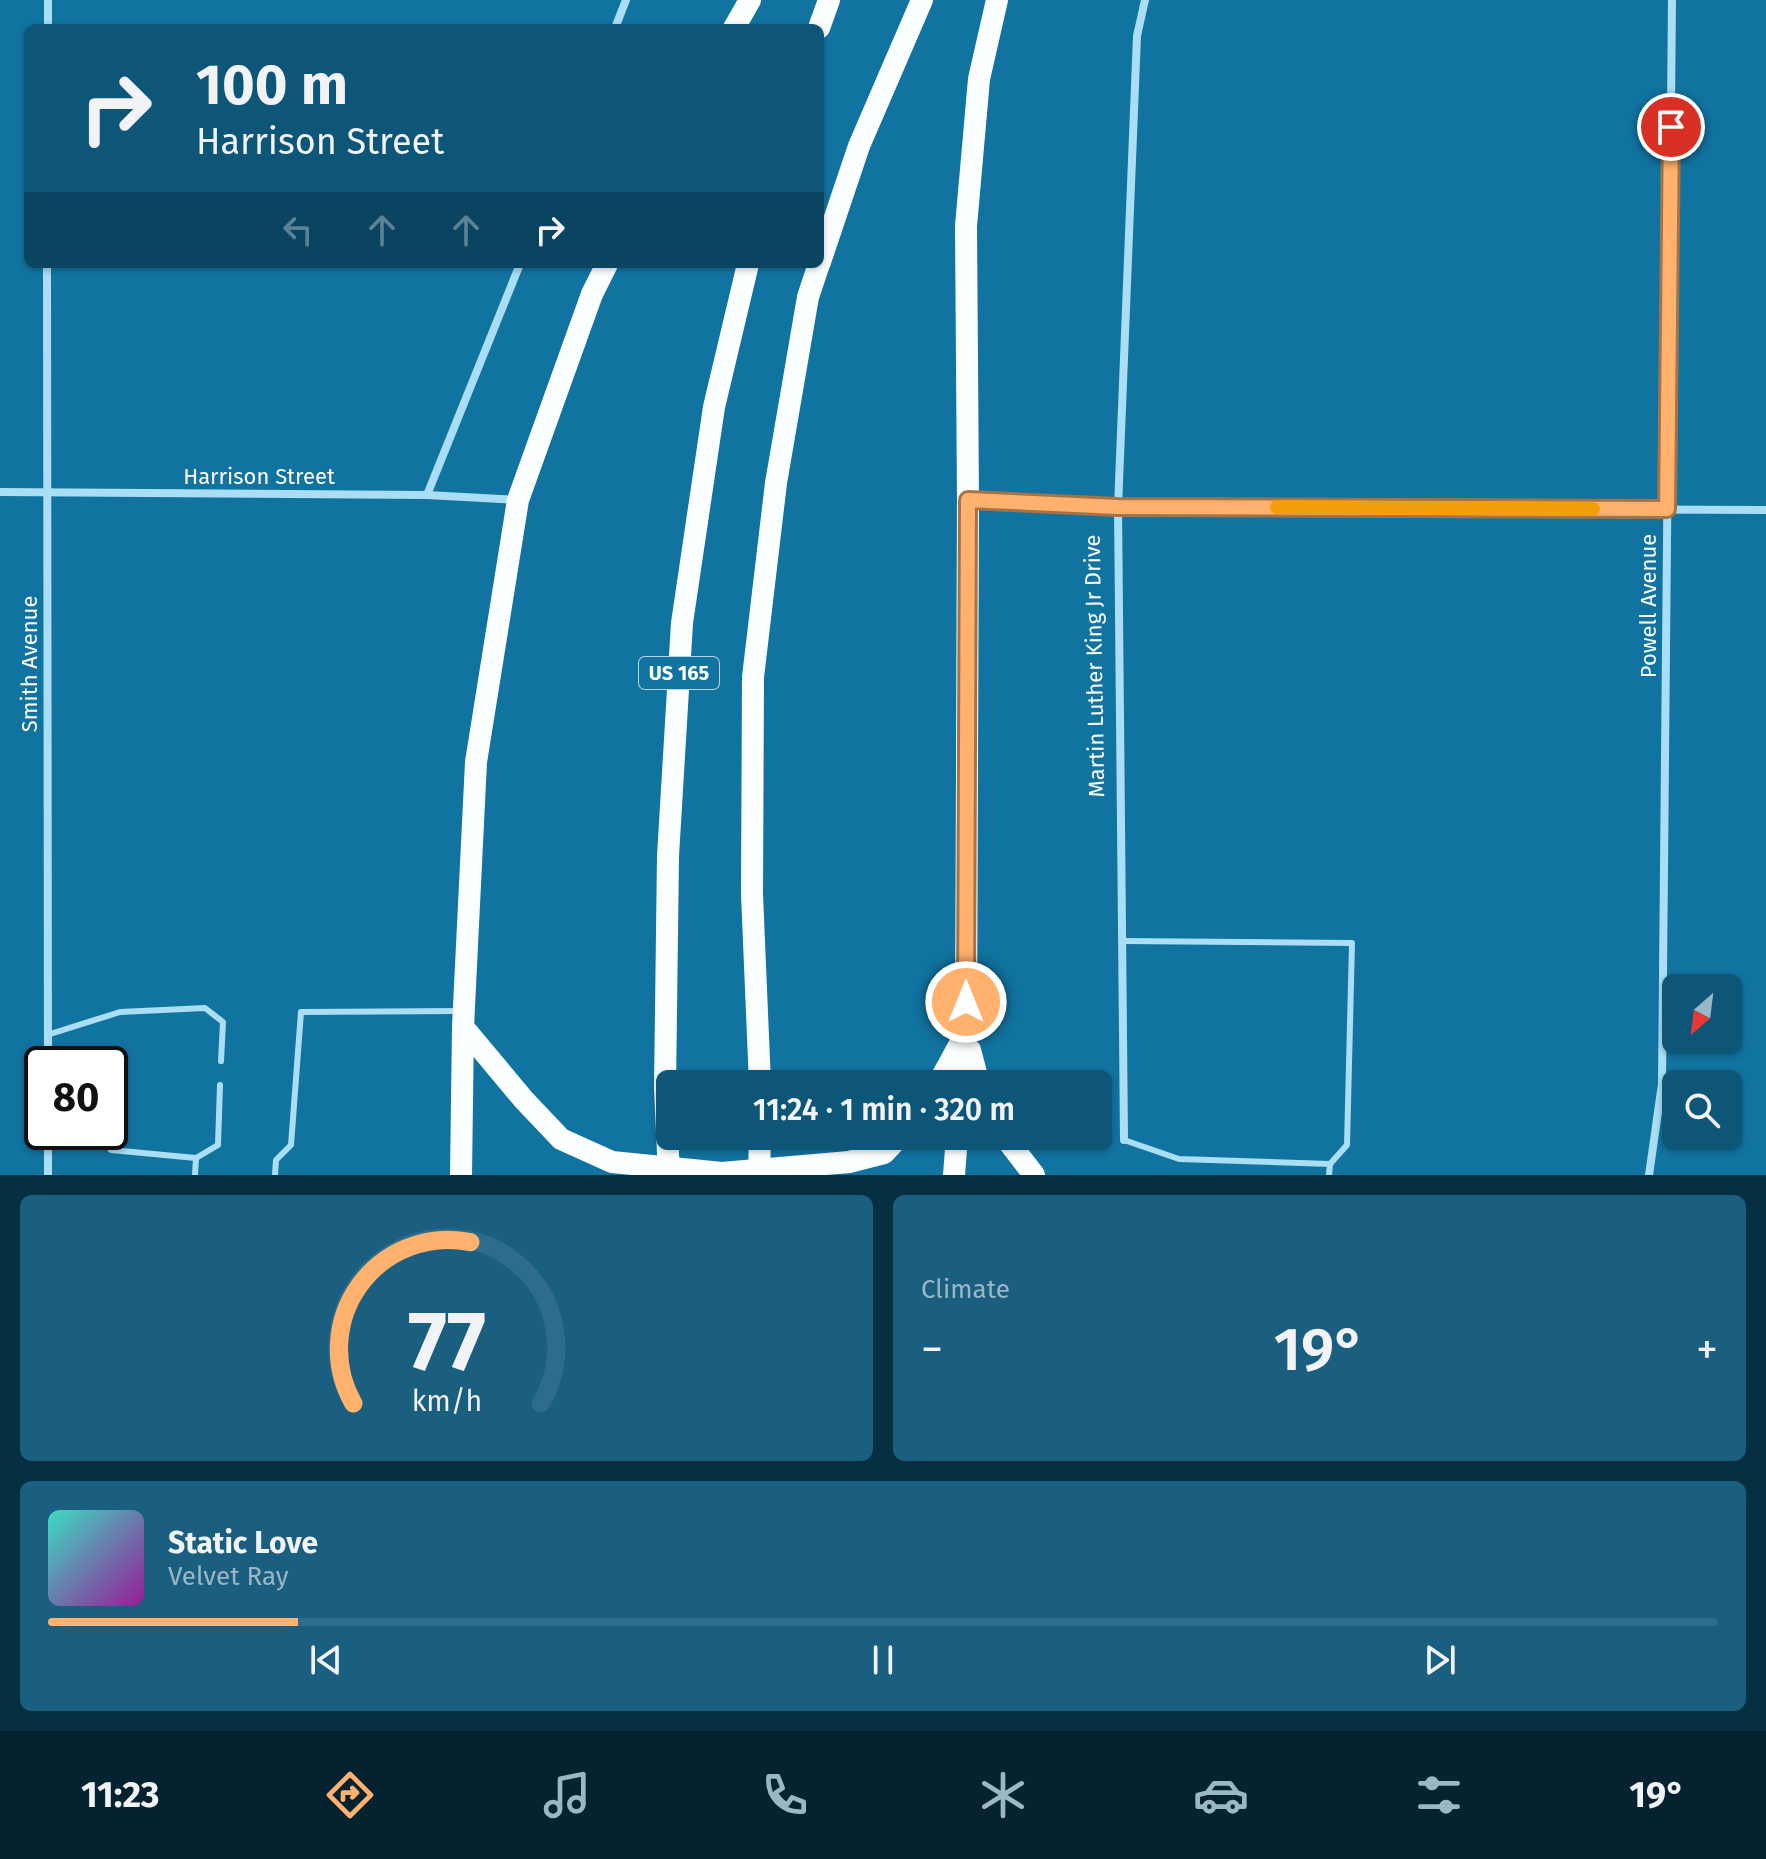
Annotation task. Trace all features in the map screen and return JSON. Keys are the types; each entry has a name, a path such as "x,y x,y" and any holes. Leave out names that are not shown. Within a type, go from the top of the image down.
{"highway":[{"path":"736,24 750,0"},
{"path":"820,24 829,0"},
{"path":"824,251 859,146 922,0"},
{"path":"962,1070 966,1033 966,226 979,79 997,0"},
{"path":"461,1175 463,1019 476,762 518,500 592,294 605,268"},
{"name":"US 165","path":"669,1175 665,1088 668,856 682,623 714,407 747,268"},
{"path":"760,1070 752,894 753,677 776,483 808,297 818,268"},
{"path":"463,1019 524,1100 561,1139 612,1162 722,1173 835,1163 887,1150"},
{"path":"946,1070 966,1033"},
{"path":"966,1033 975,1070"},
{"path":"759,1175 760,1150"},
{"path":"954,1175 956,1150"},
{"path":"1014,1150 1034,1175"}],"street":[{"path":"48,0 48,24"},
{"path":"617,24 626,0"},
{"name":"Martin Luther King Jr Drive","path":"1124,1140 1118,507 1137,36 1145,0"},
{"name":"Powell Avenue","path":"1647,1175 1652,1163 1662,1084 1672,0"},
{"name":"Smith Avenue","path":"47,268 47,1046"},
{"path":"427,495 518,268"},
{"name":"Harrison Street","path":"0,492 427,495 518,500"},
{"path":"968,500 1118,507 1766,510"},
{"path":"48,1150 48,1175"}],"lane":[{"path":"1123,941 1352,943 1347,1145 1330,1164 1329,1175"},
{"path":"47,1035 120,1012 205,1008 223,1022 221,1061"},
{"path":"275,1175 276,1160 291,1145 301,1012 463,1019"},
{"path":"111,1150 196,1158 218,1145 220,1085"},
{"path":"1124,1140 1179,1159 1330,1164"},
{"path":"195,1175 196,1158"}],"slow traffic":[{"path":"1277,507 1593,509"}],"route":[{"path":"966,1002 968,500 1118,507 1667,509 1671,127"}]}
